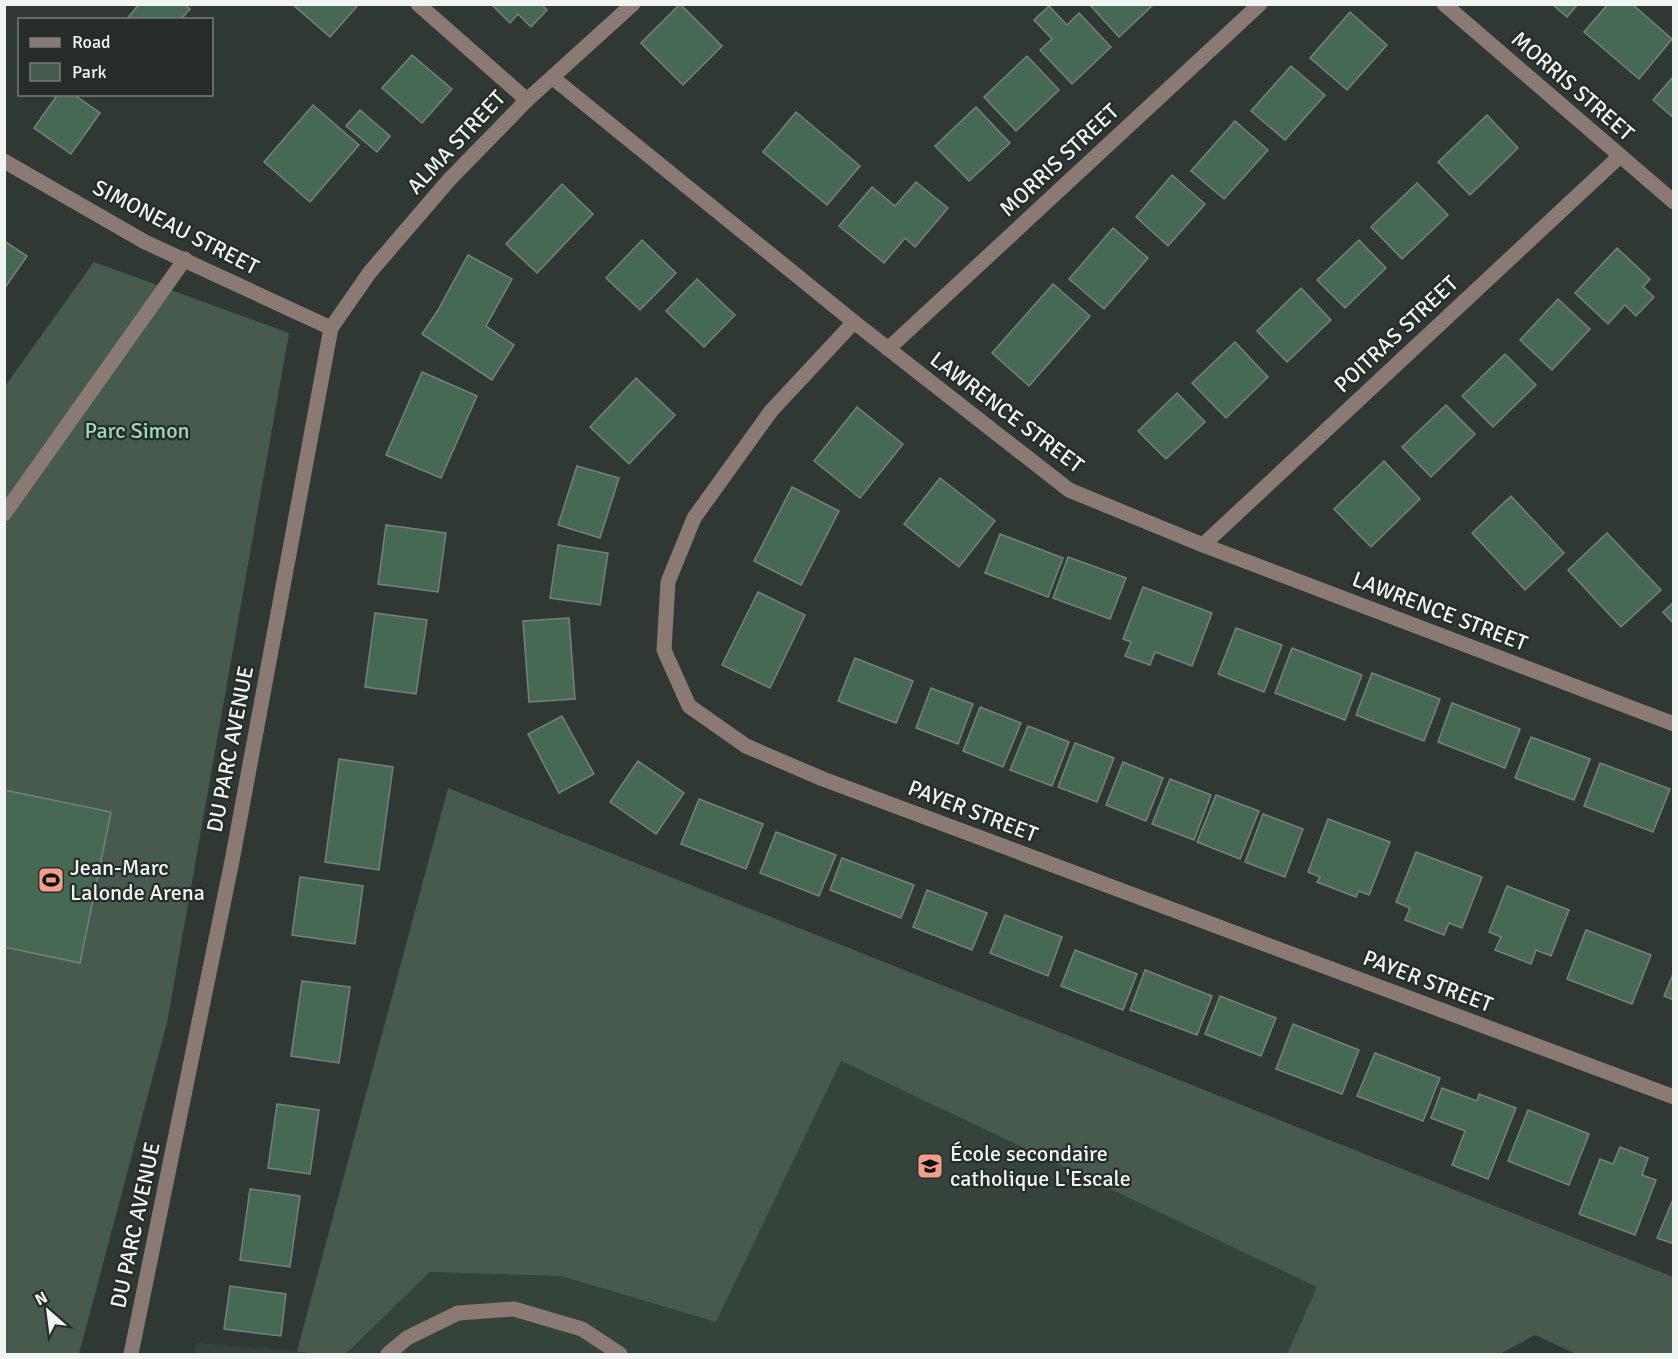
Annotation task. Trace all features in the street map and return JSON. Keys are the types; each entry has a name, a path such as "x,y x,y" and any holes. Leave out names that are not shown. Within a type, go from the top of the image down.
{"street":[{"path":"418,4 527,100"},
{"name":"ALMA STREET","path":"331,328 370,272 448,180 527,100 633,4"},
{"name":"MORRIS STREET","path":"888,349 1260,4"},
{"name":"MORRIS STREET","path":"1444,4 1674,202"},
{"name":"LAWRENCE STREET","path":"553,78 854,322 1068,490 1203,545 1674,724"},
{"name":"POITRAS STREET","path":"1203,545 1620,156"},
{"name":"SIMONEAU STREET","path":"4,161 146,242 331,328"},
{"path":"4,514 184,259"},
{"name":"PAYER STREET","path":"854,322 771,411 694,518 668,582 664,650 689,706 746,746 823,779 1674,1097"},
{"name":"DU PARC AVENUE","path":"131,1354 236,839 331,328"},
{"path":"388,1354 407,1338 458,1313 514,1309 582,1329 620,1354"}],"shaded area":[{"name":"École secondaire catholique L'Escale","path":"840,1061 1373,1305 1362,1354 347,1354 430,1272 561,1276 716,1322"},
{"path":"197,1343 297,1351 314,1354 194,1354"}],"green space":[{"name":"Parc Simon","path":"94,262 289,333 167,1023 79,1354 5,1354 5,386"},
{"path":"448,788 1673,1277 1673,1354 1576,1354 1535,1335 1500,1354 1287,1354 1317,1287 841,1061 716,1322 561,1276 430,1272 346,1354 314,1354 297,1351"}],"building":[{"path":"139,4 184,4 190,9 182,18 128,18"},
{"path":"292,4 359,4 330,37"},
{"path":"491,4 541,4 547,10 531,27 518,14 510,23"},
{"path":"680,4 722,46 683,85 641,43"},
{"path":"1089,4 1154,4 1119,37"},
{"path":"1552,4 1578,4 1567,17"},
{"path":"1608,4 1632,4 1672,39 1639,79 1584,32"},
{"path":"1049,6 1067,25 1079,13 1111,47 1072,84 1040,50 1052,39 1034,20"},
{"path":"1350,12 1387,45 1347,90 1310,58"},
{"path":"412,55 452,89 422,123 382,88"},
{"path":"1027,56 1059,90 1016,131 984,97"},
{"path":"1291,66 1325,95 1285,140 1251,111"},
{"path":"1674,76 1674,118 1653,100"},
{"path":"57,96 76,96 100,113 71,154 34,128"},
{"path":"313,105 359,145 310,202 264,162"},
{"path":"976,107 1010,143 969,181 935,146"},
{"path":"360,110 390,136 377,152 346,126"},
{"path":"796,112 860,166 827,205 763,152"},
{"path":"1487,115 1518,148 1470,195 1438,162"},
{"path":"1235,121 1268,150 1224,199 1191,171"},
{"path":"1172,175 1205,204 1168,246 1136,217"},
{"path":"916,182 948,208 915,247 905,238 884,263 839,226 872,187 895,206"},
{"path":"1417,183 1448,215 1402,259 1371,227"},
{"path":"562,184 593,214 537,273 506,244"},
{"path":"1113,228 1148,258 1104,309 1069,279"},
{"path":"642,240 676,273 640,310 606,278"},
{"path":"1359,240 1386,268 1345,308 1317,280"},
{"path":"4,241 27,256 4,289"},
{"path":"1617,248 1650,279 1643,287 1654,297 1636,316 1625,305 1608,324 1575,293"},
{"path":"468,255 512,279 486,326 514,345 492,380 422,334"},
{"path":"697,279 735,315 704,347 666,311"},
{"path":"1053,284 1090,316 1029,386 992,353"},
{"path":"1301,288 1331,320 1287,362 1257,331"},
{"path":"1558,299 1590,329 1552,370 1520,340"},
{"path":"1235,342 1268,377 1226,418 1192,383"},
{"path":"1505,354 1536,385 1493,427 1462,396"},
{"path":"422,372 477,396 441,478 386,455"},
{"path":"636,378 675,415 629,464 590,427"},
{"path":"1177,393 1205,422 1166,459 1138,431"},
{"path":"1446,405 1475,434 1431,477 1402,447"},
{"path":"857,407 903,444 860,498 814,461"},
{"path":"1384,461 1420,499 1371,547 1334,509"},
{"path":"577,466 619,478 600,538 558,525"},
{"path":"940,478 995,521 959,567 904,524"},
{"path":"792,487 839,511 801,585 754,561"},
{"path":"1511,496 1564,553 1525,590 1472,533"},
{"path":"386,525 446,533 438,592 378,584"},
{"path":"1607,533 1661,590 1621,627 1568,570"},
{"path":"1000,534 1063,558 1048,597 985,573"},
{"path":"558,545 608,553 600,605 550,598"},
{"path":"1068,557 1126,578 1110,619 1053,598"},
{"path":"1143,587 1212,613 1192,666 1155,652 1150,665 1125,656 1131,642 1123,639"},
{"path":"758,592 805,615 770,688 722,665"},
{"path":"1674,602 1674,624 1663,612"},
{"path":"375,613 427,620 416,694 365,687"},
{"path":"569,618 575,699 529,702 523,621"},
{"path":"1236,628 1282,645 1264,692 1218,674"},
{"path":"1292,648 1362,675 1345,720 1275,693"},
{"path":"855,658 913,681 896,723 838,701"},
{"path":"1372,673 1440,699 1424,741 1356,715"},
{"path":"931,688 973,704 958,744 916,728"},
{"path":"1452,703 1520,729 1505,768 1438,742"},
{"path":"980,707 1021,723 1003,767 963,751"},
{"path":"562,716 594,774 559,793 528,734"},
{"path":"1028,726 1069,742 1052,786 1010,770"},
{"path":"1531,737 1590,759 1574,800 1515,778"},
{"path":"1075,743 1114,758 1097,802 1058,787"},
{"path":"339,759 393,767 379,870 325,862"},
{"path":"638,761 684,793 656,834 610,802"},
{"path":"1123,762 1163,778 1146,821 1106,805"},
{"path":"1600,763 1670,789 1653,832 1584,806"},
{"path":"1170,779 1211,795 1194,840 1152,824"},
{"name":"Jean-Marc Lalonde Arena","path":"4,790 111,812 80,963 4,947"},
{"path":"1216,795 1259,811 1240,859 1197,842"},
{"path":"699,799 763,824 746,869 681,844"},
{"path":"1263,814 1303,829 1285,877 1245,862"},
{"path":"1328,819 1390,842 1369,895 1359,891 1356,897 1317,882 1320,877 1308,872"},
{"path":"776,832 836,855 819,896 760,873"},
{"path":"1416,852 1482,877 1462,928 1449,923 1444,935 1405,920 1410,908 1396,902"},
{"path":"842,858 914,885 901,918 830,890"},
{"path":"300,877 363,886 355,944 292,935"},
{"path":"1507,886 1569,910 1551,956 1536,950 1531,964 1495,950 1501,937 1489,932"},
{"path":"927,890 987,913 972,950 913,927"},
{"path":"1005,915 1062,937 1048,976 990,953"},
{"path":"1586,930 1651,955 1632,1004 1567,979"},
{"path":"1075,950 1137,974 1123,1010 1061,986"},
{"path":"1145,970 1212,996 1197,1035 1130,1010"},
{"path":"1674,972 1674,1000 1664,996"},
{"path":"302,981 350,987 339,1063 291,1056"},
{"path":"1220,996 1276,1018 1261,1056 1205,1034"},
{"path":"1293,1024 1359,1050 1342,1094 1276,1069"},
{"path":"1375,1053 1440,1078 1423,1121 1357,1096"},
{"path":"1442,1088 1477,1101 1479,1094 1516,1108 1488,1179 1452,1165 1465,1131 1431,1118"},
{"path":"277,1104 319,1110 310,1174 268,1168"},
{"path":"1528,1110 1589,1134 1569,1185 1508,1161"},
{"path":"1620,1147 1648,1158 1642,1175 1656,1180 1635,1235 1579,1214 1600,1159 1613,1164"},
{"path":"250,1189 300,1196 290,1267 240,1260"},
{"path":"1674,1197 1674,1244 1657,1238"},
{"path":"230,1286 286,1294 281,1336 224,1329"}],"place":[{"name":"Jean-Marc Lalonde Arena","path":"51,880"},
{"name":"École secondaire catholique L'Escale","path":"930,1166"}]}
